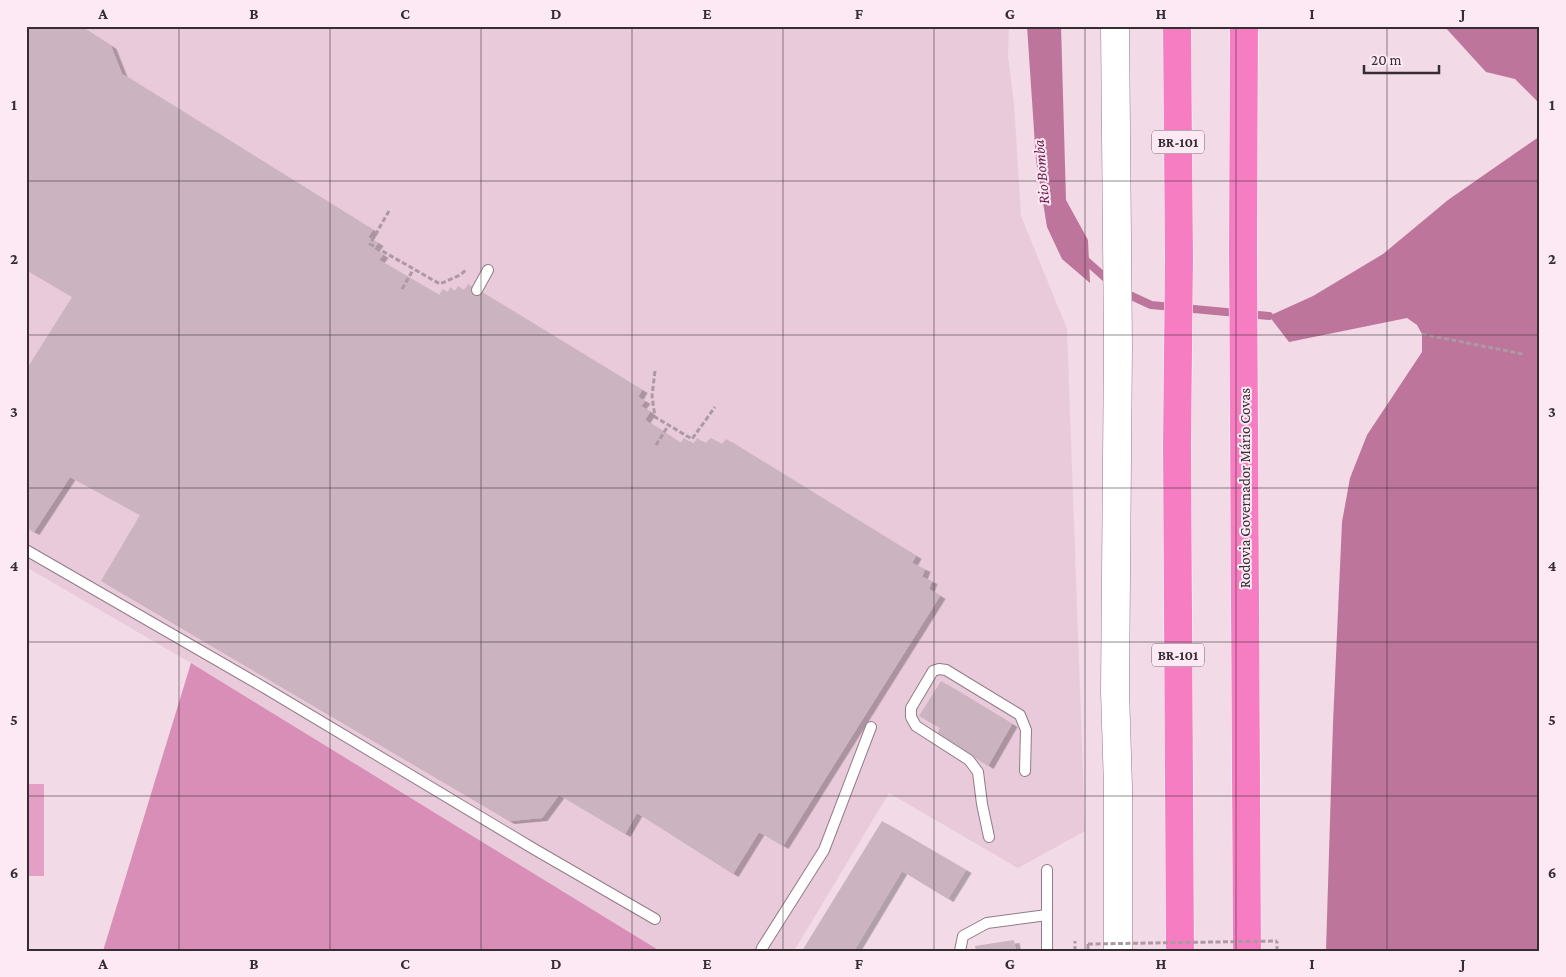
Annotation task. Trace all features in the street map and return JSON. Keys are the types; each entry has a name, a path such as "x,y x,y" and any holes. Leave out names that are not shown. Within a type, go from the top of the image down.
{"highway":[{"name":"BR-101","path":"1177,26 1180,951"},
{"name":"Rodovia Governador Mário Covas","path":"1244,26 1242,250 1247,951"}],"main road":[{"path":"1115,26 1118,258 1115,691 1118,814 1118,951"}],"lane":[{"path":"477,290 488,270"},
{"path":"26,550 265,688 655,919"},
{"path":"989,837 978,772 969,760 916,726 911,717 911,708 933,671 939,668 946,670 1020,715 1026,730 1025,771"},
{"path":"762,951 762,948 824,850 871,727"},
{"path":"1047,870 1047,951"},
{"path":"960,951 964,936 987,923 1047,915"}],"path":[{"path":"389,211 370,244 440,284 460,276 467,269"},
{"path":"402,289 413,270"},
{"path":"1422,334 1523,354"},
{"path":"655,371 652,396 655,416 668,426 692,439 715,407"},
{"path":"656,445 668,426"},
{"path":"1075,951 1076,941"},
{"path":"1088,951 1088,944 1277,941 1277,951"}],"shaded area":[{"path":"26,26 1009,26 1008,56 1014,104 1021,216 1067,329 1085,831 1018,868 889,793 794,951 660,951 191,663 26,567"},
{"path":"191,663 660,951 103,951"},
{"path":"26,784 44,784 44,876 26,876"}],"water":[{"path":"1027,26 1061,26 1066,200 1088,240 1090,283 1062,259 1047,227 1036,160"},
{"path":"1444,26 1540,26 1540,104 1515,79 1486,72"},
{"path":"1540,136 1540,951 1326,951 1333,723 1342,522 1350,478 1367,435 1422,352 1422,334 1417,325 1407,318 1289,342 1269,316 1313,296 1383,254 1448,200"}],"building":[{"path":"26,26 80,26 111,46 122,74 373,230 368,237 378,243 374,249 383,255 379,260 439,295 443,289 448,292 450,287 455,291 458,286 464,290 468,284 642,390 638,397 645,401 641,406 650,412 645,420 680,443 684,438 693,444 697,438 705,443 711,438 722,444 726,439 916,556 912,563 925,569 922,577 932,581 929,589 940,596 783,846 759,832 733,874 637,813 625,834 559,795 542,818 509,821 101,581 140,515 70,477 34,532 26,528 26,370 72,297 26,270"},
{"path":"941,681 1012,724 988,766 937,734 940,728 919,716"},
{"path":"882,821 966,870 948,899 902,871 854,951 802,951"},
{"path":"1014,940 1016,951 976,951 975,946"}],"waterway":[{"name":"Rio Bomba","path":"1081,256 1110,282"},
{"name":"Rio Bomba","path":"1123,292 1151,305 1269,316"}]}
